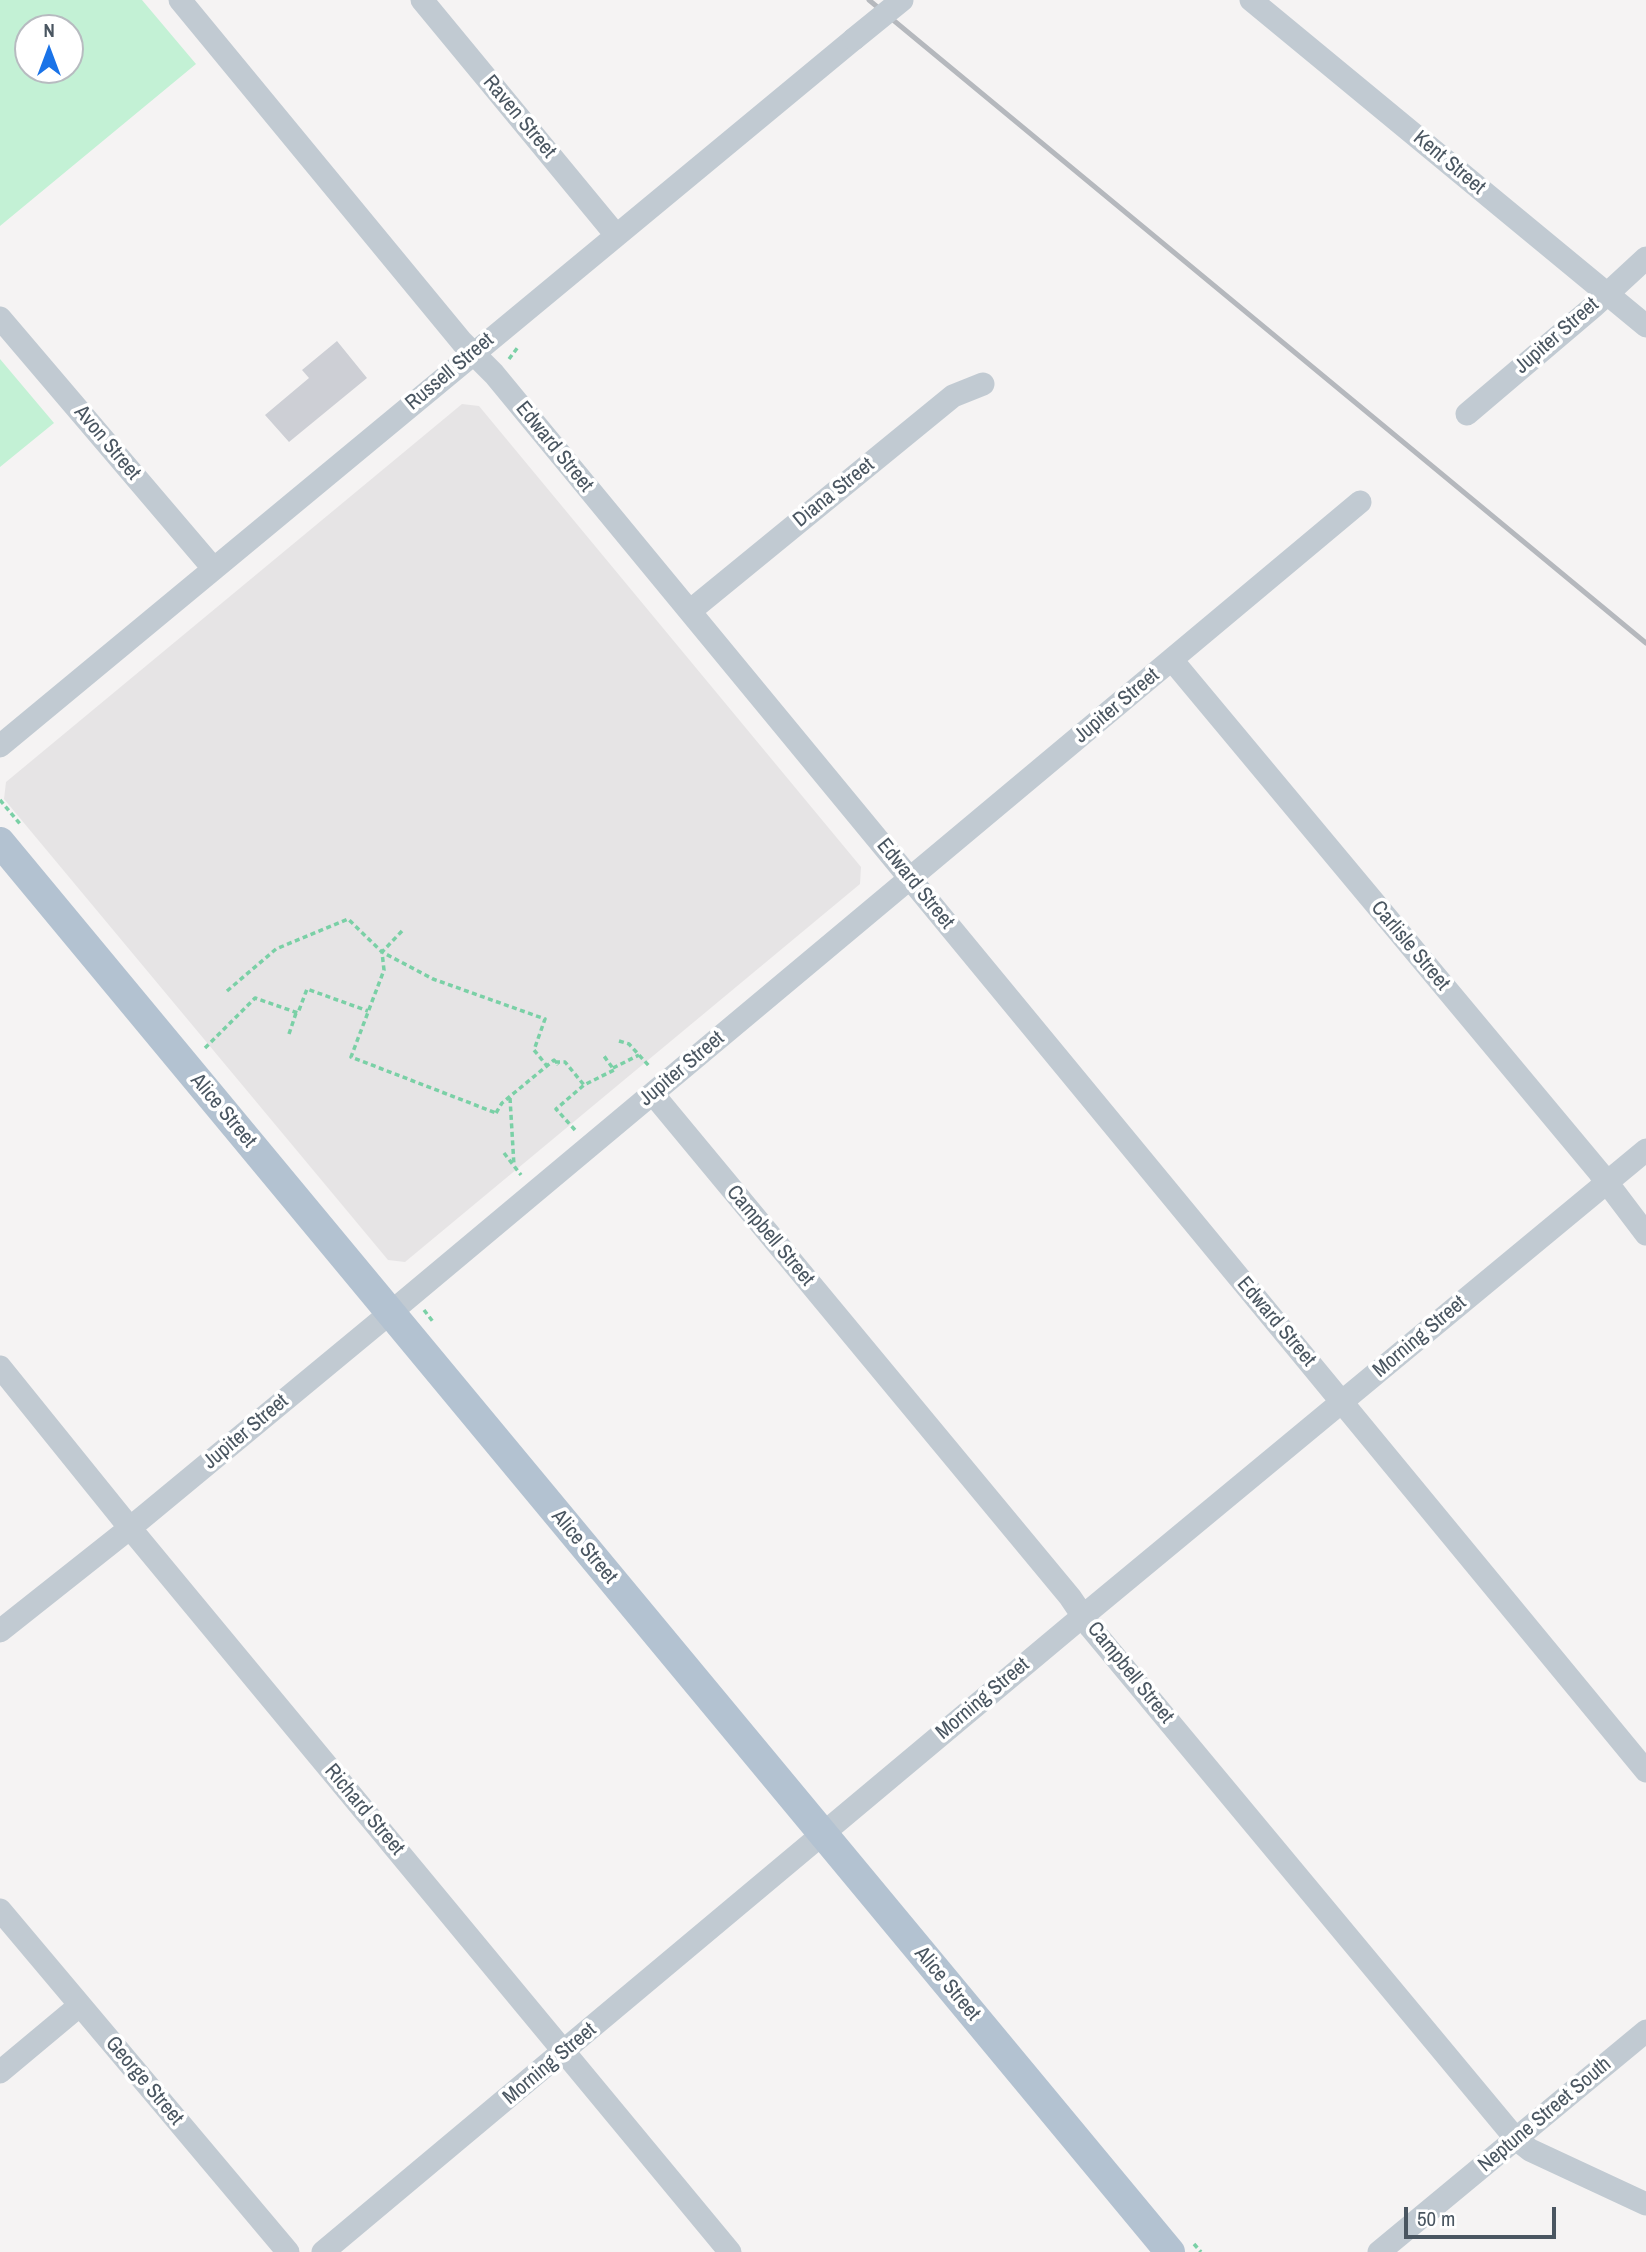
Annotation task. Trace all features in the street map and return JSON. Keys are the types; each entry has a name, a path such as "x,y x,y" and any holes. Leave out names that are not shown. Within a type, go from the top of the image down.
{"main road":[{"name":"Alice Street","path":"0,842 1170,2252"}],"street":[{"name":"Edward Street","path":"180,0 462,342 486,364 1646,1771"},
{"name":"Raven Street","path":"422,0 616,235"},
{"name":"Russell Street","path":"0,746 902,0"},
{"name":"Kent Street","path":"1251,0 1646,326"},
{"name":"Jupiter Street","path":"1467,414 1593,307 1646,258"},
{"name":"Avon Street","path":"0,318 213,568"},
{"name":"Diana Street","path":"690,611 953,396 983,384"},
{"name":"Jupiter Street","path":"0,1632 390,1314 1360,502"},
{"name":"Carlisle Street","path":"1172,660 1646,1234"},
{"name":"Campbell Street","path":"653,1094 1516,2139 1530,2150 1646,2204"},
{"name":"Morning Street","path":"323,2252 1083,1616 1646,1150"},
{"name":"Richard Street","path":"0,1367 130,1528 730,2252"},
{"name":"George Street","path":"0,1910 288,2252"},
{"path":"0,2072 79,2006"},
{"name":"Neptune Street South","path":"1379,2252 1646,2031"}],"path":[{"path":"227,991 276,950 348,919 382,952 433,979 545,1019 534,1050 547,1066"},
{"path":"402,931 382,952 384,971 351,1058 496,1114 509,1096 554,1060 556,1063 565,1062 584,1085"},
{"path":"289,1034 307,989 368,1011"},
{"path":"205,1048 255,998 296,1013"},
{"path":"620,1041 629,1044 650,1067"},
{"path":"612,1068 639,1055"},
{"path":"575,1130 556,1109 584,1085 614,1070 604,1056"},
{"path":"509,1096 514,1166"},
{"path":"504,1153 521,1175"}],"shaded area":[{"path":"462,404 479,406 861,867 860,884 405,1262 388,1260 4,799 6,782"}],"green space":[{"path":"0,0 142,0 196,64 0,226"},
{"path":"0,359 54,423 0,467"}],"building":[{"path":"337,341 367,378 289,442 265,415 309,378 302,370"}],"railway":[{"path":"869,0 1646,643"}]}
